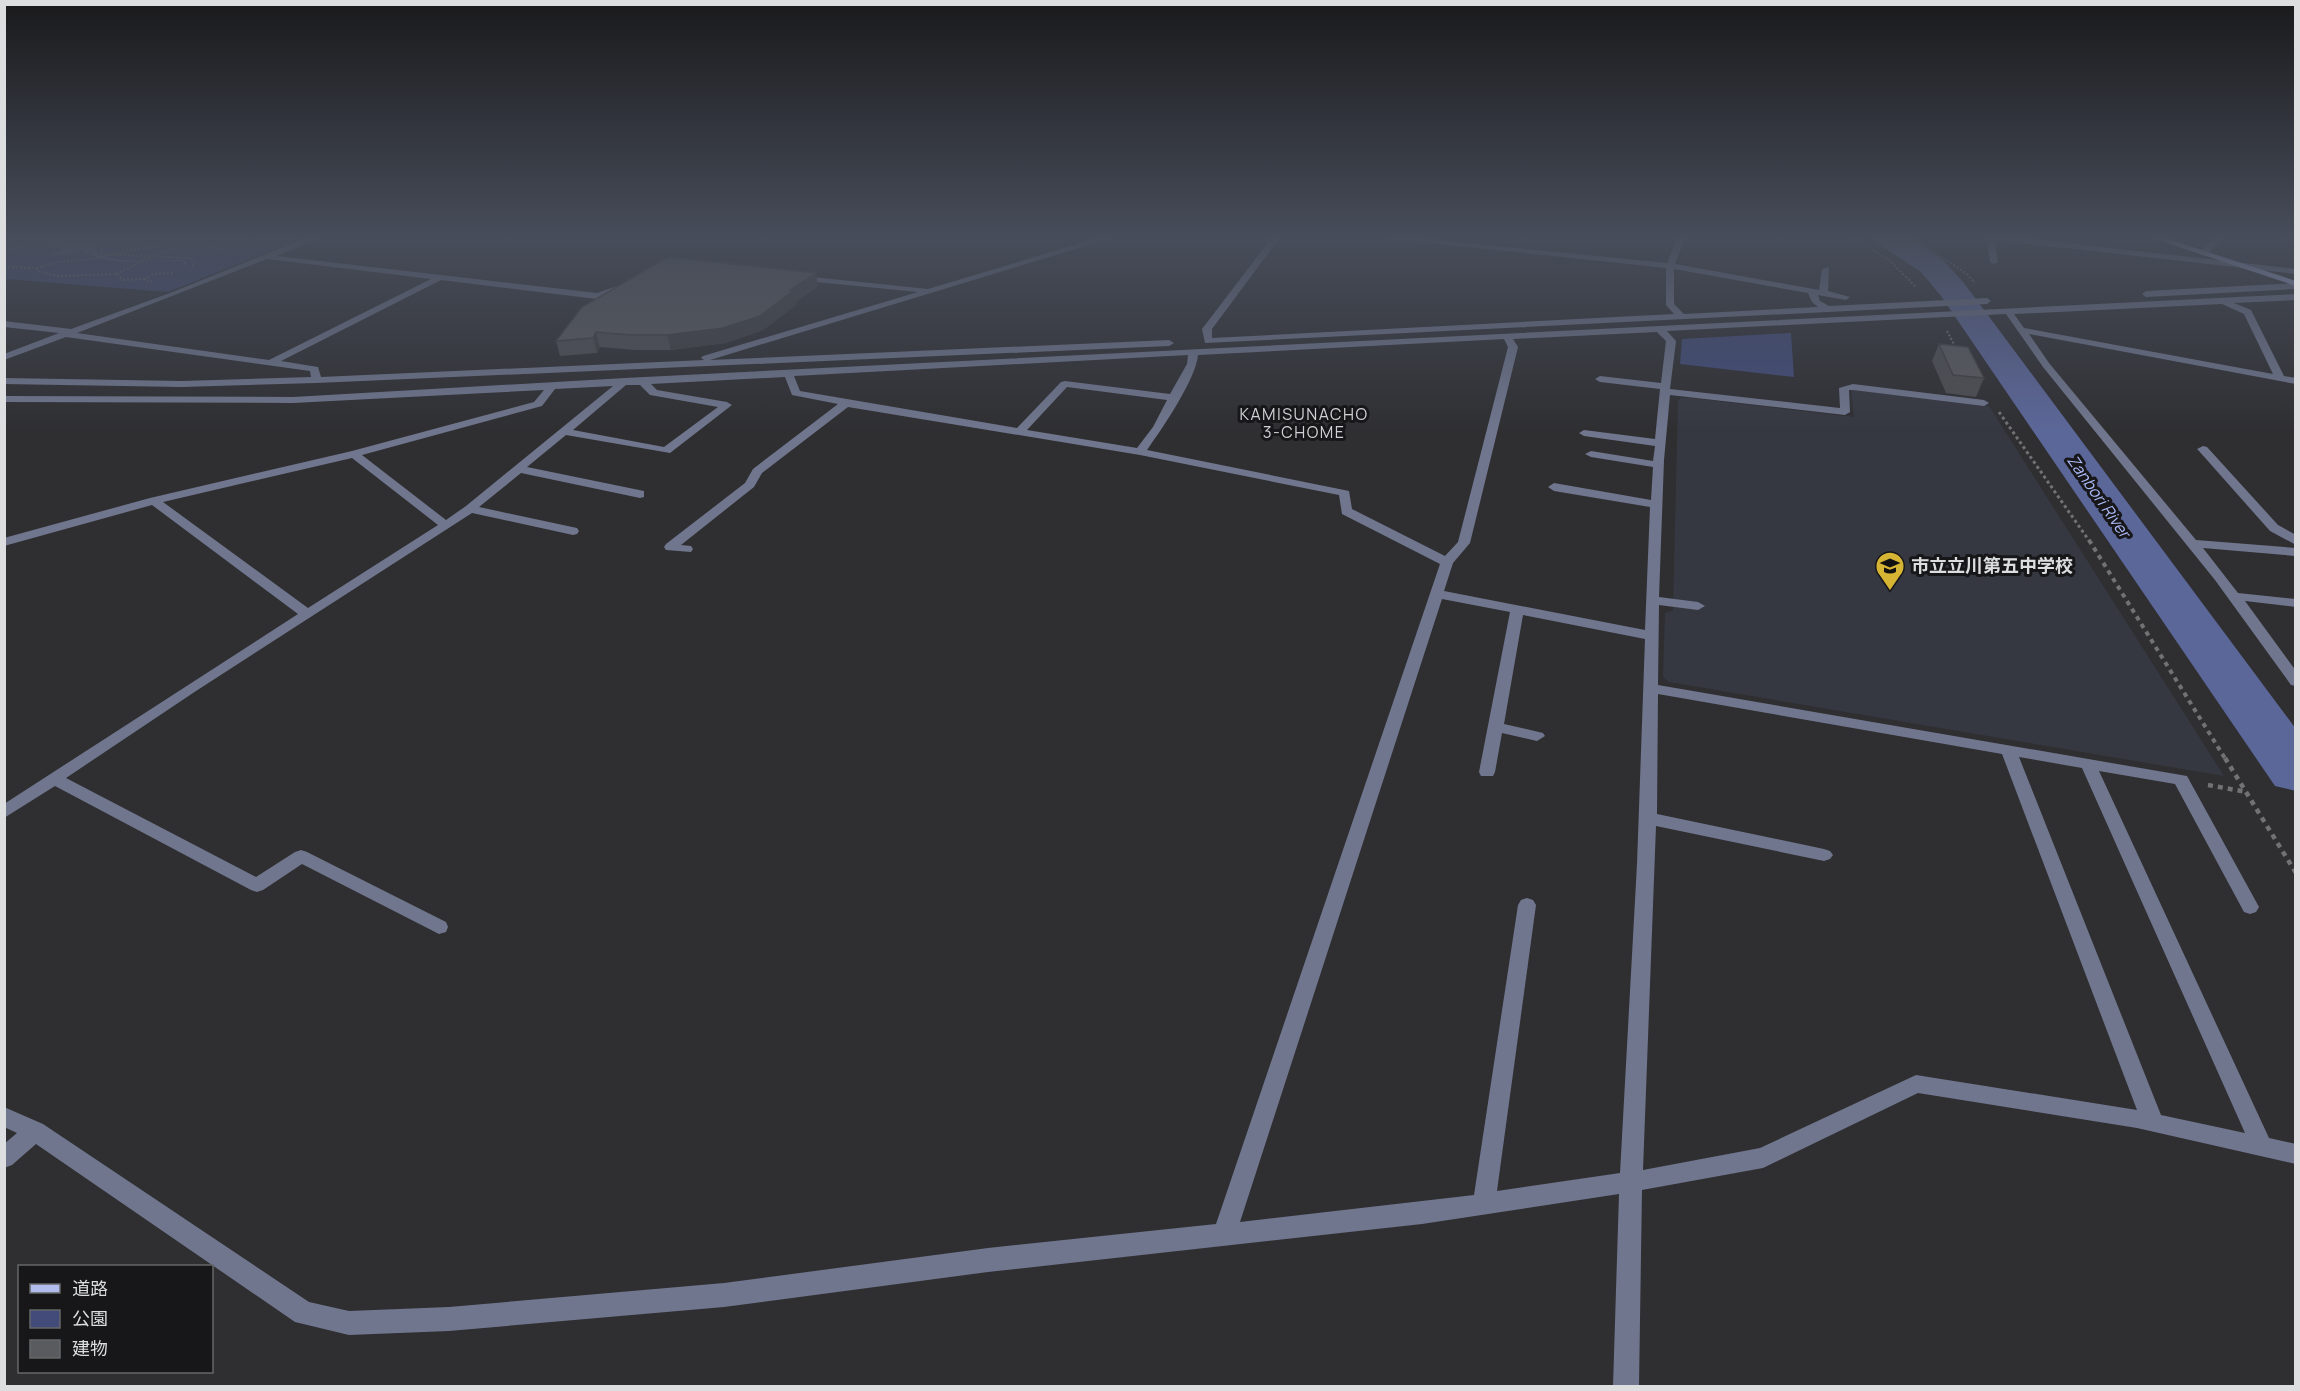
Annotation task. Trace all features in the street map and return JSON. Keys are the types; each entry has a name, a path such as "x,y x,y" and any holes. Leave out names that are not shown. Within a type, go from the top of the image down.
{"street":[{"path":"4,357 155,301"},
{"path":"270,363 393,301"},
{"path":"4,812 191,688 470,509 622,382 899,301"},
{"path":"1208,341 1207,329 1228,301"},
{"path":"1670,301 1670,305 1681,316"},
{"path":"1816,301 1827,309"},
{"path":"4,381 182,384 316,380 1208,341 1934,304 1992,305 2008,311 2223,301 2248,312 2280,378"},
{"path":"4,399 293,400 1942,314 1992,305"},
{"path":"2008,311 2046,365 2192,543 2295,682"},
{"path":"1720,314 1742,321 1738,324"},
{"path":"4,324 315,369 316,380"},
{"path":"1532,336 1524,332 1524,328 1537,324"},
{"path":"1626,1386 1631,1182 1648,818 1649,688 1653,636 1655,504 1664,389 1671,341 1660,329"},
{"path":"2022,330 2295,381"},
{"path":"1225,1233 1438,594 1447,561 1464,543 1513,347 1507,337"},
{"path":"1140,452 1192,364 1193,352"},
{"path":"788,373 796,393 1140,452 1345,493 1346,511 1447,561"},
{"path":"1600,379 1845,412 1844,388 1852,387 1988,403"},
{"path":"563,431 666,451 727,405 654,393 642,381"},
{"path":"1020,431 1065,384 1173,398"},
{"path":"4,542 154,501 354,454 538,404 553,385"},
{"path":"687,549 670,547 750,485 757,471 846,403"},
{"path":"1584,433 1660,443"},
{"path":"2203,449 2274,528 2295,541"},
{"path":"354,454 445,525"},
{"path":"1591,454 1659,465"},
{"path":"519,469 640,494"},
{"path":"1554,487 1655,504"},
{"path":"154,501 308,615"},
{"path":"470,509 573,531"},
{"path":"2192,543 2295,552"},
{"path":"1438,594 1653,636"},
{"path":"2232,596 2295,603"},
{"path":"1654,600 1698,606"},
{"path":"1487,772 1517,610"},
{"path":"2278,658 2295,661"},
{"path":"1649,688 2181,780 2250,907"},
{"path":"1495,727 1537,736"},
{"path":"2008,750 2153,1122"},
{"path":"2088,764 2262,1147"},
{"path":"55,779 257,885 301,856 439,927"},
{"path":"1648,818 1824,855"},
{"path":"1484,1204 1527,905"},
{"path":"4,1116 35,1131 304,1312 349,1323 449,1319 724,1295 988,1260 1422,1213 1631,1182 1763,1158 1916,1084 2153,1122 2295,1154"},
{"path":"4,1158 35,1131"}],"path":[{"path":"1942,326 1961,355"},
{"path":"1988,403 2105,563 2295,873"},
{"path":"2181,780 2247,792"}],"shaded area":[{"name":"市立立川第五中学校","path":"1851,390 1989,406 2224,776 1669,682 1663,677 1665,613 1673,610 1678,401 1681,398 1691,398 1854,417"}],"green space":[{"path":"1791,333 1794,377 1680,364 1682,339"}],"building":[{"path":"592,301 780,301 760,316 723,328 667,335 596,332 593,338 556,341 582,307"},
{"path":"1939,344 1968,347 1984,378 1953,375"}],"waterway":[{"name":"Zanbori River","path":"1961,301 2296,772"}],"place":[{"name":"市立立川第五中学校","path":"1890,592"}],"district":[{"name":"KAMISUNACHO 3-CHOME","path":"1304,423"}]}
